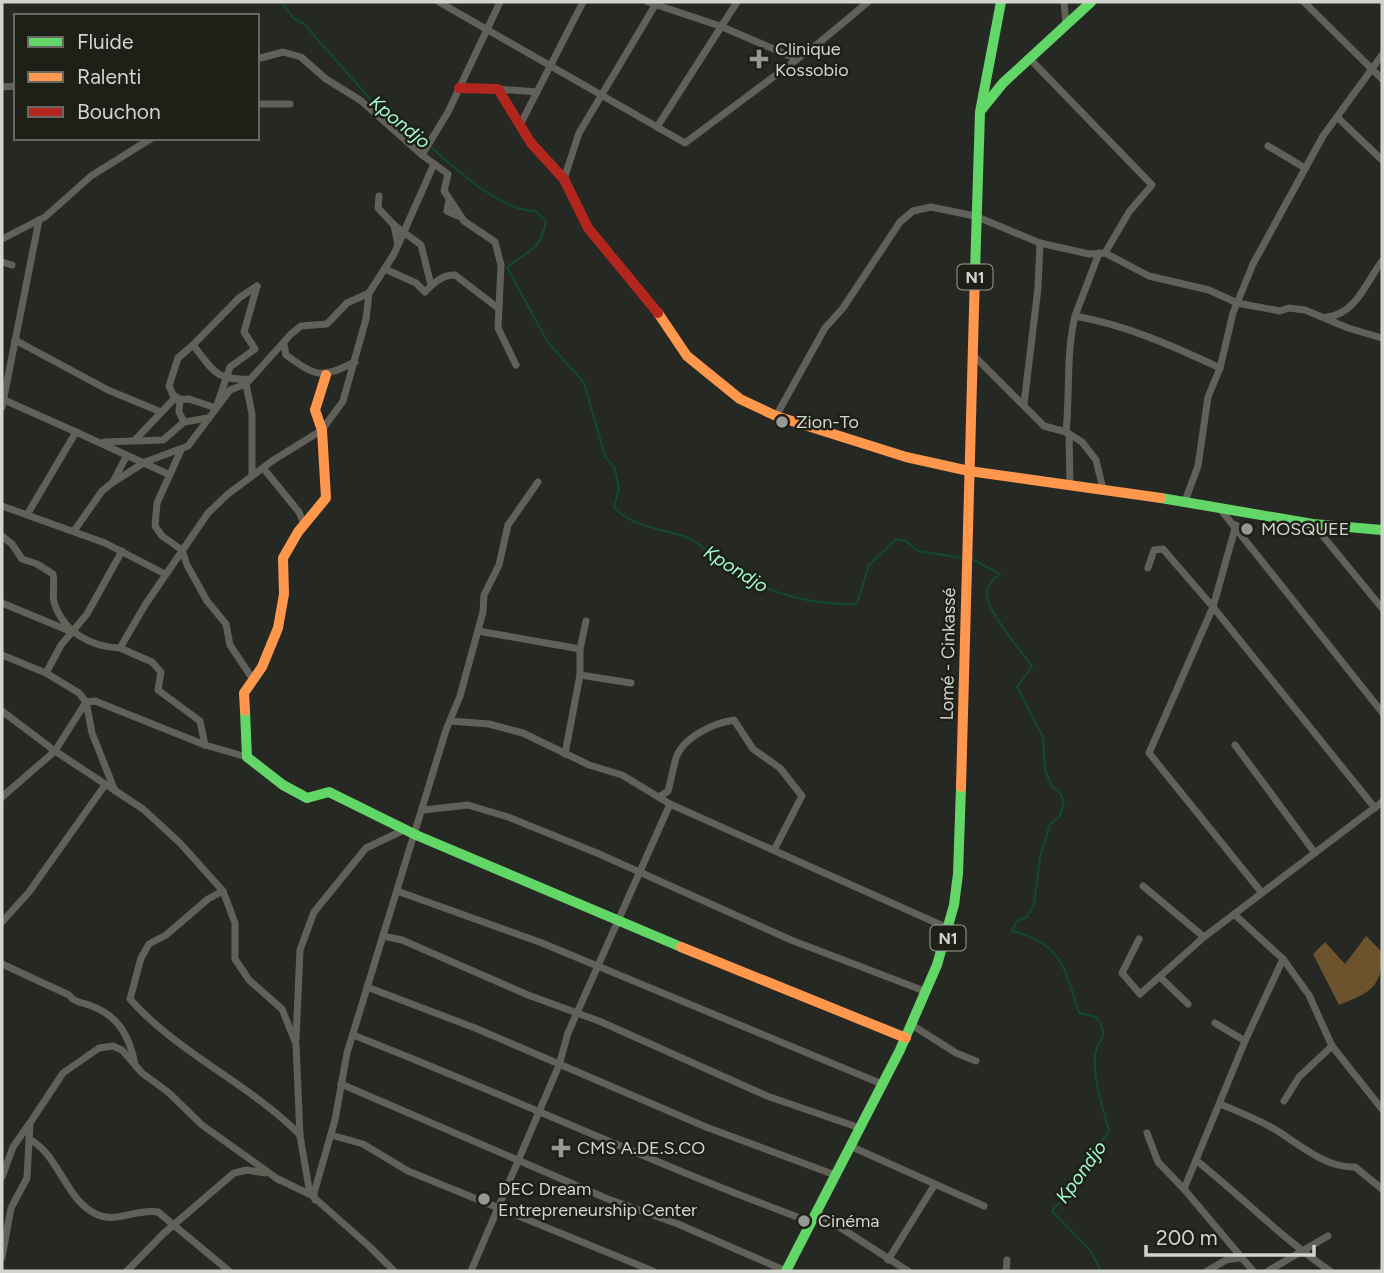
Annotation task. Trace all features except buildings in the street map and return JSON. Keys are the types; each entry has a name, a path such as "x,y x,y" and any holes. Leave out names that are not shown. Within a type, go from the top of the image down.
{"main road":[{"name":"Lomé - Cinkassé","path":"786,1271 928,993 950,929 958,874 980,112 1002,2"},
{"path":"980,112 998,88 1091,2"},
{"path":"459,88 498,89 531,143 564,179 588,228 647,297 687,356 725,390 776,416 906,457 970,471 1185,501 1222,510 1313,524 1382,530"},
{"path":"326,375 315,410 322,430 321,449 326,498 304,524 283,558 281,570 285,588 280,620 262,667 244,693 247,757 307,798 329,792 411,831 618,921 906,1038"}],"street":[{"path":"439,2 601,97 685,142 797,59 868,2"},
{"path":"423,153 459,88 500,2"},
{"path":"520,125 583,2"},
{"path":"657,127 737,2"},
{"path":"1064,2 1066,25"},
{"path":"1304,2 1382,79"},
{"path":"564,179 579,133 653,3 720,26 797,59"},
{"path":"259,59 283,52 301,57 326,79 360,100 448,174 444,191 460,217 495,242 501,265 498,328 516,365"},
{"path":"1185,501 1198,466 1208,397 1220,368 1237,303 1253,264 1305,168 1337,117 1382,55"},
{"path":"1031,60 1152,185 1129,212 1102,253 1075,316 1068,344 1071,384 1068,433 1070,485"},
{"path":"498,89 537,92"},
{"path":"259,104 290,104"},
{"path":"1337,117 1382,160"},
{"path":"2,239 39,220 91,176 149,140"},
{"path":"1268,146 1305,168"},
{"path":"120,648 165,573 218,503 252,476 322,430 343,401 355,362 369,293 398,245 434,164"},
{"path":"379,196 378,208 394,225 421,245 431,285"},
{"path":"776,416 825,328 843,308 900,222 913,211 931,208 975,216 1040,243 1102,253 1149,276 1209,290 1237,303 1280,311 1289,308 1305,310 1382,338"},
{"path":"39,220 2,402 100,441 170,475"},
{"path":"394,225 398,245"},
{"path":"1024,404 1038,288 1040,243"},
{"path":"1322,318 1335,317 1345,310 1382,261"},
{"path":"2,262 12,265"},
{"path":"385,269 416,283 425,292 448,274 455,275 498,308"},
{"path":"257,286 244,332 254,343 254,349 230,367 216,408 173,395 169,386 178,358 239,298 257,286"},
{"path":"74,531 102,491 145,462 188,446 230,390 248,382 301,326 327,324 347,303 369,293"},
{"path":"1345,310 1347,323 1352,329"},
{"path":"1075,316 1106,321 1174,346 1220,368"},
{"path":"15,340 108,390 161,412"},
{"path":"284,343 286,355 314,374 326,375 355,362"},
{"path":"192,345 209,367 226,379 248,382"},
{"path":"973,355 1044,426 1068,433 1082,442 1096,460 1103,489"},
{"path":"248,382 253,414 252,476"},
{"path":"135,440 168,403 180,399"},
{"path":"180,399 179,412 184,422"},
{"path":"100,441 163,440 184,422 208,418"},
{"path":"28,513 76,432"},
{"path":"180,450 157,503 155,526 162,536 182,550 187,565 208,601 226,624 230,645 252,678"},
{"path":"112,484 127,455"},
{"path":"264,469 299,512 304,524"},
{"path":"313,1197 331,1135 353,1035 397,891 411,831 423,810 478,631 484,595 499,565 508,525 538,482"},
{"path":"2,506 74,531 165,573"},
{"path":"1222,510 1382,712"},
{"path":"1313,524 1382,608"},
{"path":"1236,526 1213,607 1149,753 1262,892"},
{"path":"2,536 12,544 22,559 53,574 54,600 62,621 72,632"},
{"path":"1148,568 1154,550 1163,549 1375,808"},
{"path":"47,673 61,645 93,603 122,551"},
{"path":"2,603 94,643 120,648 152,662 161,672 158,690 200,721 205,745"},
{"path":"565,754 580,675 580,649 586,621"},
{"path":"478,631 580,649"},
{"path":"2,655 47,673 50,678 79,694 86,702 92,733 115,791"},
{"path":"580,675 631,683"},
{"path":"86,702 95,701 205,745 247,757"},
{"path":"2,797 55,751 86,702"},
{"path":"2,711 166,829 223,891 235,923 235,959 249,980 282,1009 296,1044"},
{"path":"659,796 667,791 676,759 686,744 715,726 734,720 753,748 780,768 802,796 774,850"},
{"path":"450,721 474,721 523,733 565,754 622,775 670,804 950,929"},
{"path":"1235,745 1315,853"},
{"path":"2,922 29,892 105,785"},
{"path":"1139,939 1122,973 1140,994 1204,937 1382,802"},
{"path":"423,810 459,804 481,808 640,872 791,940 928,993"},
{"path":"471,1271 516,1161 540,1112 559,1065 568,1033 670,804"},
{"path":"313,1197 300,1136 296,1044 300,950 309,923 366,848 411,831"},
{"path":"1143,886 1204,937"},
{"path":"223,891 208,899 166,935 149,944 141,958 130,999 187,1046 279,1114 300,1136"},
{"path":"397,891 542,943 882,1084"},
{"path":"1234,914 1283,959 1309,995 1332,1046 1382,1109"},
{"path":"383,936 402,940 579,1013 767,1096 860,1128"},
{"path":"1184,1189 1245,1041 1283,959"},
{"path":"2,964 69,996 74,1001 108,1014 128,1035 135,1065"},
{"path":"1160,977 1188,1004"},
{"path":"367,987 660,1104 706,1127 835,1175"},
{"path":"1215,1023 1245,1041"},
{"path":"912,1025 956,1053 976,1060"},
{"path":"353,1035 716,1186 814,1217 908,1271"},
{"path":"2,1177 13,1147 58,1080 89,1053 105,1046 118,1048 218,1138 279,1180"},
{"path":"1284,1101 1298,1077 1332,1046"},
{"path":"341,1084 516,1161 678,1224 786,1271"},
{"path":"1220,1104 1252,1117 1298,1147 1341,1168 1355,1167 1382,1189"},
{"path":"2,1257 11,1208 27,1178 30,1123"},
{"path":"1147,1133 1158,1162 1252,1271"},
{"path":"331,1135 374,1149 408,1171 640,1270 653,1271"},
{"path":"29,1139 50,1157 82,1204 97,1215 108,1217 153,1210 175,1224 229,1271"},
{"path":"850,1146 984,1206"},
{"path":"1197,1161 1302,1252 1329,1271"},
{"path":"127,1271 175,1224 237,1171 258,1171 313,1197 394,1271"},
{"path":"888,1260 934,1184"},
{"path":"1268,1271 1328,1237"},
{"path":"1207,1271 1226,1260 1239,1258"},
{"path":"1006,1271 1007,1260"}],"shaded area":[{"path":"1366,936 1382,952 1377,982 1366,992 1339,1005 1313,954 1325,942 1345,964"}],"waterway":[{"name":"Kpondjo","path":"282,2 293,18 304,24 371,100 404,122 427,144"},
{"name":"Kpondjo","path":"431,147 494,197 522,209 535,211 546,221 537,244 507,267 547,341 584,383 605,456 615,469 619,489 614,507 622,514 639,524 692,540 730,569 760,585 807,600 857,604 869,565 896,539 906,541 918,551 963,558"},
{"name":"Kpondjo","path":"972,559 1000,574 989,587 988,599 997,618 1032,666 1017,687 1043,737 1045,770 1052,787 1059,791 1064,801 1060,816 1050,824 1040,857 1034,904 1027,917 1017,921 1012,931 1029,936 1051,951 1065,971 1079,1013 1096,1017 1103,1030 1096,1050 1095,1065 1099,1094 1109,1131 1081,1171 1075,1186 1052,1211 1090,1250 1101,1271"}],"traffic: fast":[{"path":"975,272 980,112 1001,2"},
{"path":"982,109 1003,83 1091,2"},
{"path":"1161,498 1313,524 1382,530"},
{"path":"245,711 247,757 283,785 307,798 329,792 416,835 681,947"},
{"path":"786,1271 900,1050 937,965 954,905 958,874 961,787"}],"traffic: slow":[{"path":"961,787 975,272"},
{"path":"658,313 687,356 740,399 776,416 906,457 969,471 1161,498"},
{"path":"245,711 244,693 262,667 278,628 284,594 283,558 298,532 326,498 322,430 315,410 326,375"},
{"path":"681,947 906,1038"}],"traffic: jam":[{"path":"459,88 498,89 531,143 564,179 588,228 658,313"}],"place":[{"name":"Clinique Kossobio","path":"759,59"},
{"name":"Zion-To","path":"782,422"},
{"name":"MOSQUEE","path":"1247,529"},
{"name":"CMS A.DE.S.CO","path":"561,1148"},
{"name":"DEC Dream Entrepreneurship Center","path":"484,1199"},
{"name":"Cinéma","path":"804,1221"}]}
